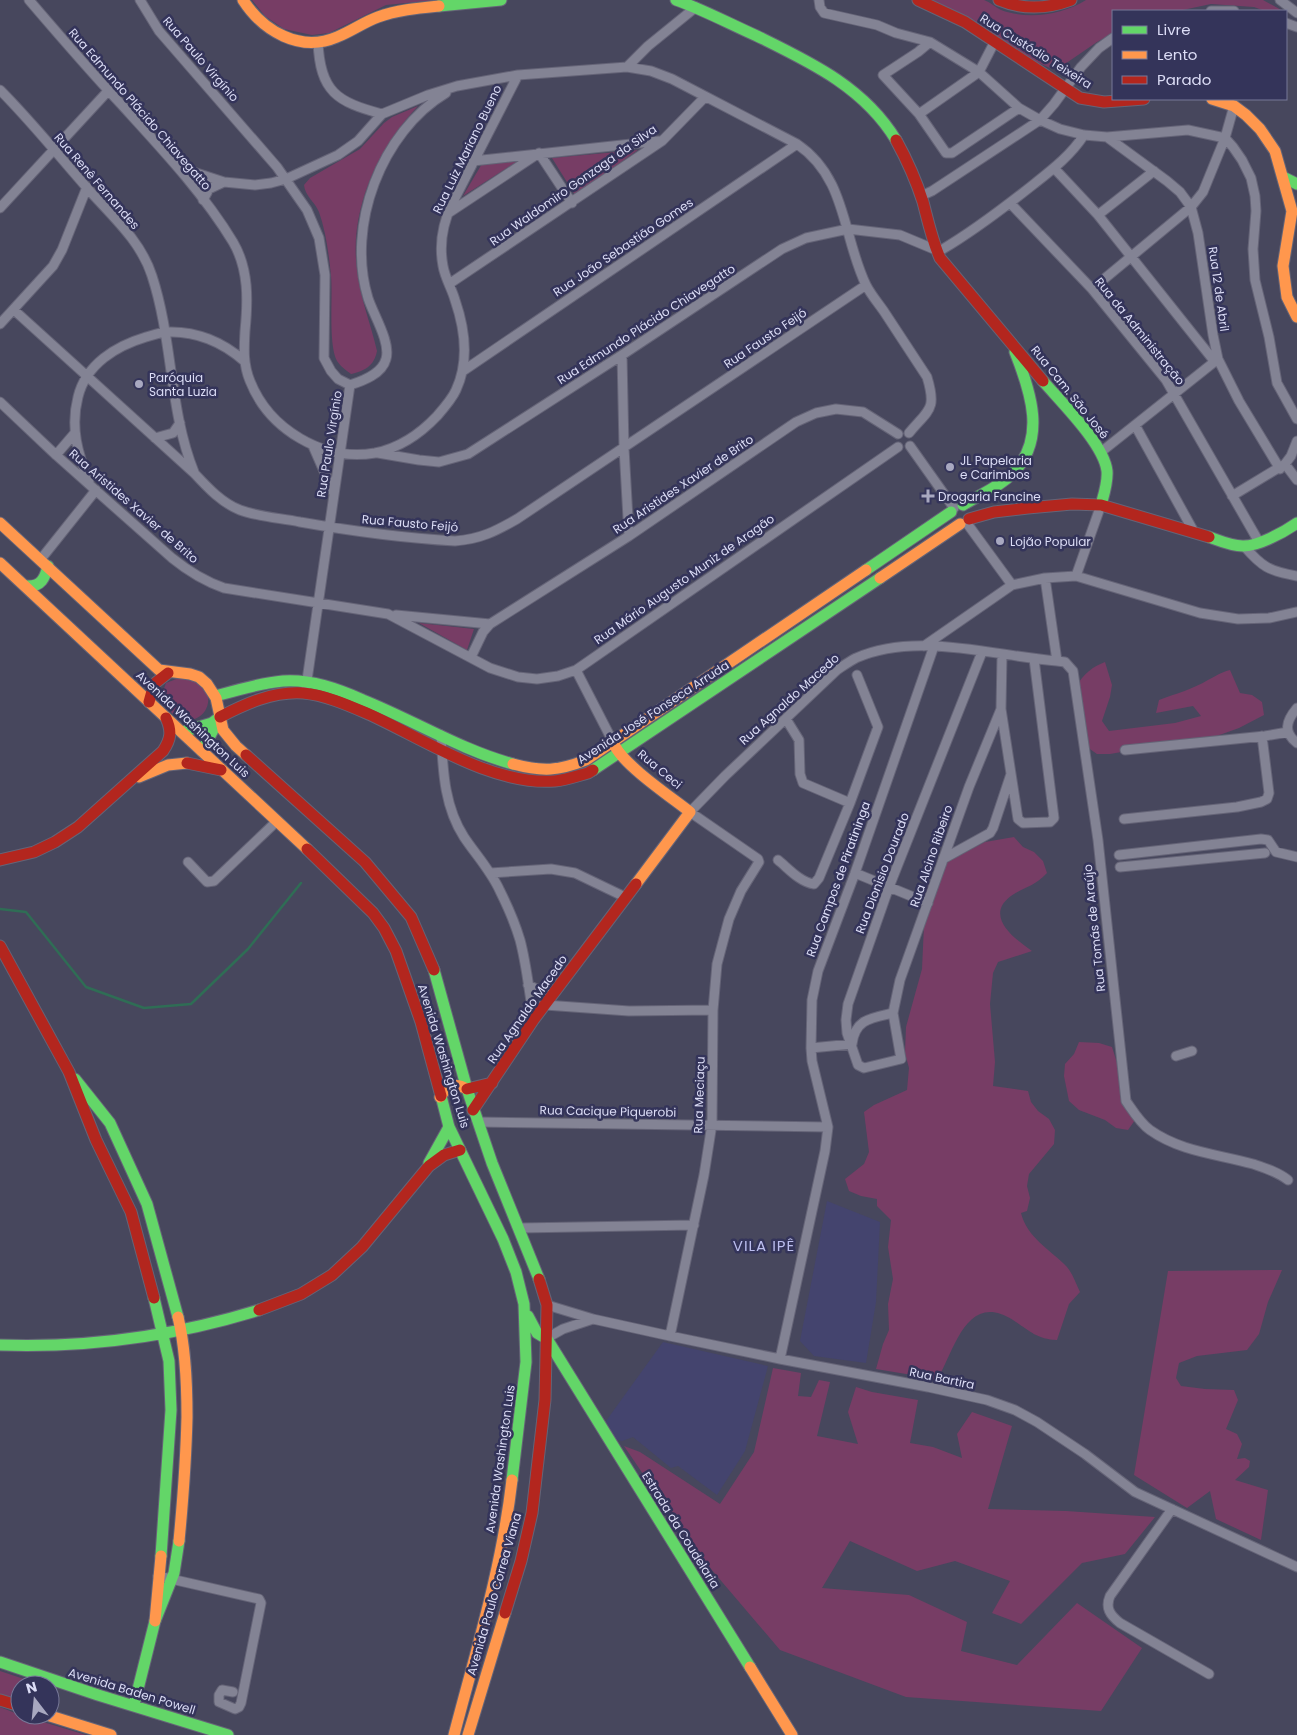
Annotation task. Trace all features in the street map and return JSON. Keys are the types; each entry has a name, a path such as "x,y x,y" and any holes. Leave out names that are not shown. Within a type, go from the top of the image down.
{"main road":[{"path":"243,0 262,24 275,34 288,38 318,42 336,38 385,14 437,6 501,0"},
{"path":"676,0 696,7 806,60 848,85 867,101 904,154 921,196 936,250"},
{"name":"Rua Custódio Teixeira","path":"918,0 965,22 1080,98 1092,102 1109,103 1135,100"},
{"path":"999,0 1006,4 1024,7 1046,6 1071,0"},
{"path":"1216,100 1234,106 1253,122 1275,151 1295,207 1282,266 1288,297 1297,317"},
{"path":"1283,177 1297,184"},
{"name":"Rua Cam. São José","path":"936,250 940,258 1042,378 1101,452 1108,467 1108,478 1101,505"},
{"name":"Avenida José Fonseca Arruda","path":"216,696 283,681 355,706 488,770 520,780 548,782 578,777 588,773 616,747 959,508 1001,483 1022,464 1028,450 1034,421 1033,404 1028,385 1011,341"},
{"path":"1028,385 1042,378"},
{"path":"959,508 994,512 1072,504 1101,505 1229,544 1244,546 1284,532 1297,523"},
{"path":"959,508 970,511 965,522 953,520 959,508"},
{"name":"Avenida José Fonseca Arruda","path":"220,717 242,704 306,688 342,691 492,758 522,766 548,770 565,768 616,747 965,522 994,512"},
{"name":"Avenida Washington Luis","path":"0,523 44,562 152,665 168,673 191,674 203,679 216,696 223,728 236,746 365,862 411,917 436,976 473,1110 492,1163 536,1270 547,1305 547,1338"},
{"path":"26,586 34,587 40,585 46,577 44,562"},
{"name":"Avenida Washington Luis","path":"0,563 373,913 384,928 396,951 421,1022 449,1127 503,1239 516,1272 524,1304 527,1342 509,1507 495,1577 454,1735"},
{"path":"149,702 152,686 168,673"},
{"path":"0,860 34,852 55,842 78,827 163,751 172,737 166,717"},
{"path":"182,732 212,723 220,717"},
{"path":"202,751 220,717"},
{"name":"Rua Ceci","path":"616,747 646,778 690,812"},
{"path":"126,783 168,765 187,763 223,771"},
{"name":"Rua Agnaldo Macedo","path":"473,1110 534,1019 690,812"},
{"path":"0,946 69,1072 96,1140 131,1212 163,1334 169,1361 171,1410 155,1621"},
{"path":"69,1072 110,1123 148,1204 181,1330 187,1380 186,1473 178,1554 155,1621 134,1706"},
{"name":"Rua Agnaldo Macedo","path":"440,1097 443,1091 451,1085 457,1084 467,1090 492,1083"},
{"path":"96,1140 92,1124 96,1118 99,1118 103,1121 134,1171"},
{"path":"424,1171 449,1127"},
{"path":"0,1345 43,1348 163,1334 250,1313 287,1301 322,1281 344,1265 364,1245 424,1171 438,1158 460,1150"},
{"name":"Estrada da Coudelaria","path":"524,1304 535,1332 540,1337 547,1338 792,1735"},
{"name":"Avenida Paulo Correa Viana","path":"468,1735 520,1561 532,1512 545,1400 547,1338"},
{"path":"546,1369 556,1365 567,1373"},
{"path":"162,1530 163,1546 167,1552 172,1553 175,1550 181,1520"},
{"name":"Avenida Baden Powell","path":"0,1662 228,1735"},
{"path":"60,1719 111,1735"}],"street":[{"name":"Rua Edmundo Plácido Chiavegatto","path":"29,0 108,91 178,167 233,243 244,270 247,296 244,361 249,380 258,398 268,412 298,438 313,446 340,452"},
{"name":"Rua Paulo Virgínio","path":"140,0 159,31 286,179 307,210 319,238 325,275 324,358 334,376 350,385 306,688"},
{"path":"1280,0 1297,13"},
{"path":"819,4 824,13 876,25 896,33 930,42 978,72 1019,108 1040,120 1060,128 1084,135 1107,137 1179,130 1225,138 1242,160 1255,196 1256,211 1253,249 1255,280 1269,338 1277,383 1296,415"},
{"path":"626,67 648,46 696,7"},
{"path":"921,196 932,191 1040,120 1081,66 1099,48 1112,39"},
{"path":"919,114 978,72 995,41"},
{"path":"318,42 319,64 325,80 333,92 358,108 382,114"},
{"path":"930,42 883,75 919,114 944,152 948,154 1019,108"},
{"path":"178,167 224,182 254,185 271,183 286,179 338,155 358,141 382,114 428,95 457,86 518,75 626,67 651,71 797,144 809,152 819,163 837,194 866,285 927,377 933,402 929,410 909,434"},
{"name":"Rua Luiz Mariano Bueno","path":"340,452 375,453 417,436 444,408 456,391 463,371 465,352 464,335 456,301 443,269 441,255 447,214 518,75"},
{"path":"350,385 365,380 379,370 386,361 387,351 368,298 361,258 364,224 370,194 379,170 394,145 413,120 436,99 457,86"},
{"path":"0,208 108,91"},
{"name":"Rua Renê Fernandes","path":"1,93 126,230 146,260 157,293 166,331 180,423 184,442 195,474"},
{"name":"Rua Waldomiro Gonzaga da Silva","path":"449,284 662,141 705,97"},
{"path":"1092,289 1192,207 1203,192 1225,138 1234,106"},
{"path":"936,250 953,243 1010,203 1054,168 1078,145 1084,135"},
{"name":"Rua 12 de Abril","path":"1107,137 1180,192 1192,207 1198,233 1216,360 1238,401 1282,466 1297,480"},
{"path":"473,161 662,141"},
{"name":"Rua João Sebastião Gomes","path":"463,371 797,144"},
{"path":"539,153 572,203"},
{"path":"447,214 539,153"},
{"path":"1054,168 1098,216 1216,360 1101,452"},
{"path":"1098,216 1154,171"},
{"path":"203,200 209,189 224,182"},
{"path":"0,324 53,266 62,250 87,187"},
{"name":"Rua da Administração","path":"1010,203 1092,289 1166,380 1259,542"},
{"name":"Rua Edmundo Plácido Chiavegatto","path":"375,453 439,462 468,454 782,249 806,238 848,229 900,235 936,250"},
{"name":"Rua Fausto Feijó","path":"14,310 222,500 238,509 255,514 328,527 455,541 471,540 490,534 517,519 866,285"},
{"path":"44,562 93,488 76,445 74,419 78,396 86,376 102,359 128,342 166,331 202,336 235,353 244,361"},
{"path":"622,355 624,448 630,536"},
{"name":"Rua Aristides Xavier de Brito","path":"0,402 56,455 172,558 190,573 209,583 224,588 388,614 490,624"},
{"name":"Rua Aristides Xavier de Brito","path":"388,614 471,658 483,632 490,624 630,536 796,422 816,413 836,410 863,412 898,434"},
{"path":"155,438 173,433 180,423"},
{"path":"1135,425 1194,532"},
{"path":"903,432 909,434 912,441 910,446 902,449 898,447 895,439 898,434 903,432"},
{"path":"56,455 74,434"},
{"path":"1232,496 1282,466 1291,456 1297,441"},
{"path":"313,446 334,494"},
{"path":"910,446 959,508"},
{"name":"Rua Mário Augusto Muniz de Aragão","path":"471,658 490,668 518,677 537,679 558,676 576,670 898,447"},
{"name":"Rua Cam. São José","path":"1076,576 1101,505"},
{"path":"965,522 1012,585"},
{"path":"1244,546 1258,562 1270,570 1297,576"},
{"path":"924,646 1012,585 1045,578 1076,576 1200,614 1238,619 1268,618 1297,612"},
{"path":"924,646 1057,661 1045,578"},
{"name":"Rua Agnaldo Macedo","path":"690,812 725,776 837,670 856,658 875,652 901,647 924,646"},
{"name":"Rua Campos de Piratininga","path":"780,1359 826,1151 828,1127 812,1061 811,1048 812,1000 818,971 855,873 934,646"},
{"name":"Rua Dionisio Dourado","path":"901,1060 864,1068 858,1065 846,1020 848,1004 889,887 982,652"},
{"path":"1002,655 1001,709 1020,821 1022,823 1050,822 1054,818 1034,659"},
{"name":"Rua Tomás de Araújo","path":"1057,661 1064,662 1073,671 1098,840 1126,1101 1135,1115 1149,1130 1166,1139 1192,1150 1259,1166 1281,1174 1288,1180"},
{"name":"Rua Ceci","path":"576,670 616,747"},
{"path":"778,860 802,880 809,884 816,882 850,803 878,727 857,675"},
{"name":"Rua Alcino Ribeiro","path":"901,1060 893,1013 900,980 969,787 1001,709"},
{"path":"1295,710 1288,722 1288,732 1289,737 1297,743"},
{"path":"786,719 799,740 802,782 850,803"},
{"path":"1125,750 1288,732"},
{"path":"442,735 446,791 453,816 499,888 512,916 520,941 534,1019"},
{"path":"1124,819 1237,807 1268,799 1270,793 1262,736"},
{"path":"187,763 202,751"},
{"path":"943,859 990,833 1011,772"},
{"name":"Rua Ceci","path":"690,812 758,861"},
{"path":"188,862 207,882 214,881 277,821"},
{"path":"1119,855 1261,839 1268,840 1276,852 1297,857"},
{"path":"1200,846 1202,858"},
{"path":"1181,848 1182,860"},
{"path":"1120,867 1265,853"},
{"name":"Rua Meciaçu","path":"670,1336 704,1175 712,1124 714,1010 717,964 722,940 741,891 758,861"},
{"path":"490,873 551,869 587,878 625,897"},
{"path":"855,873 928,903"},
{"path":"528,985 549,1000 629,1011 714,1010"},
{"path":"811,1048 852,1044 853,1034 861,1023 893,1013"},
{"path":"1176,1056 1192,1051"},
{"name":"Rua Cacique Piquerobi","path":"478,1122 828,1127"},
{"path":"519,1228 694,1225"},
{"name":"Rua Bartira","path":"547,1305 593,1319 670,1336 988,1400 1015,1410 1037,1422 1085,1454 1135,1492 1297,1567"},
{"path":"547,1338 577,1323 593,1319"},
{"path":"1172,1509 1110,1596 1107,1603 1108,1610 1111,1616 1120,1623 1209,1674"},
{"path":"158,1576 253,1597 261,1603 239,1707 235,1709 219,1702 219,1694 222,1690 233,1692"}],"shaded area":[{"path":"252,0 436,0 386,5 329,33 312,35 284,29 265,16"},
{"path":"930,0 984,0 1001,10 1022,15 1056,12 1086,0 1263,0 1281,10 1262,10 1254,7 1211,4 1183,10 1112,10 1112,34 1062,66 1050,68 1034,61 978,23"},
{"path":"418,106 390,141 369,181 362,203 356,247 357,270 377,351 374,361 368,367 351,374 337,361 334,353 331,276 324,227 319,212 306,192 304,185 310,178 360,149 392,117"},
{"path":"638,150 575,195 552,158"},
{"path":"521,159 463,196 483,162"},
{"path":"419,623 474,629 467,650"},
{"path":"1105,662 1112,685 1102,721 1109,731 1175,723 1201,716 1193,706 1156,713 1159,700 1190,689 1230,670 1240,693 1252,695 1262,702 1264,715 1239,728 1211,738 1110,754 1097,754 1087,747 1077,685 1089,671"},
{"path":"179,678 194,679 202,685 207,693 208,701 206,708 202,715 195,719 186,720 176,716 162,703 162,694 166,683"},
{"path":"1014,837 1023,847 1034,852 1043,861 1047,873 1035,883 1014,894 1005,902 1001,910 1004,925 1010,933 1032,951 998,962 993,973 990,1004 995,1062 993,1086 1028,1091 1031,1102 1038,1111 1049,1119 1055,1130 1054,1144 1029,1174 1027,1186 1030,1198 1027,1211 1021,1213 1028,1230 1069,1270 1080,1292 1069,1304 1057,1340 1038,1336 1013,1320 997,1313 984,1313 973,1318 964,1328 937,1380 876,1369 889,1330 888,1304 893,1279 888,1247 891,1220 877,1206 877,1199 861,1196 849,1191 845,1179 864,1164 869,1152 864,1112 874,1105 907,1090 909,1068 905,1053 906,1027 922,969 924,925 922,909 924,895 929,883 939,869 950,860 985,842"},
{"path":"1079,1042 1099,1043 1112,1047 1135,1120 1128,1130 1116,1128 1105,1120 1079,1110 1069,1101 1064,1076 1065,1064 1074,1054"},
{"path":"827,1201 880,1222 876,1302 866,1363 814,1356 800,1341"},
{"path":"1282,1270 1268,1302 1259,1334 1247,1350 1197,1356 1179,1363 1176,1378 1181,1386 1234,1390 1238,1400 1226,1429 1237,1434 1242,1444 1237,1459 1245,1458 1250,1461 1249,1467 1235,1480 1268,1490 1261,1540 1216,1519 1210,1491 1187,1508 1134,1475 1168,1271"},
{"path":"663,1342 768,1366 745,1451 717,1495 678,1466 671,1468 633,1437 622,1441 616,1440 606,1421"},
{"path":"773,1368 801,1373 798,1396 811,1397 819,1380 830,1382 817,1436 858,1444 848,1412 856,1387 872,1392 918,1400 910,1443 933,1447 962,1458 957,1434 972,1412 1012,1426 988,1509 1066,1511 1155,1517 1125,1554 1082,1563 1021,1624 992,1613 1010,1581 955,1561 917,1571 850,1541 822,1588 909,1595 967,1622 961,1651 1017,1665 1077,1603 1142,1648 1101,1711 906,1697 780,1650 694,1549 624,1446 640,1452 720,1504 754,1452"},
{"path":"0,1671 12,1675 10,1675 10,1699 0,1696"},
{"path":"0,1707 10,1711 10,1725 53,1725 86,1735 0,1735"}],"waterway":[{"path":"0,909 26,912 86,987 144,1008 191,1004 248,949 301,883"}],"traffic: fast":[{"path":"439,6 501,0"},
{"path":"676,0 816,66 852,91 868,105 883,121 896,140"},
{"path":"1283,177 1297,184"},
{"path":"963,505 1007,479 1023,461 1029,446 1033,431 1033,415 1026,383 1015,352"},
{"path":"1043,381 1081,424 1104,460 1107,479 1101,505"},
{"path":"866,570 951,512"},
{"path":"1209,537 1234,545 1256,544 1297,523"},
{"path":"27,586 36,585 42,581 48,566"},
{"path":"593,770 880,578"},
{"path":"216,696 274,682 314,683 354,696 456,743 513,764"},
{"path":"182,732 212,723 220,717"},
{"path":"202,751 220,717"},
{"path":"434,970 467,1089 492,1163 539,1279"},
{"path":"75,1079 110,1123 147,1204 178,1317"},
{"path":"441,1096 449,1127 503,1239 516,1272 524,1304 526,1362 512,1480"},
{"path":"429,1163 449,1127"},
{"path":"154,1298 169,1361 171,1410 161,1556"},
{"path":"0,1345 65,1344 131,1338 195,1327 259,1310"},
{"path":"528,1316 537,1333 547,1339"},
{"path":"547,1339 750,1667"},
{"path":"134,1705 155,1621 174,1573 179,1541"},
{"path":"0,1662 98,1695 228,1735"}],"traffic: slow":[{"path":"243,0 251,11 272,30 296,40 310,42 337,37 385,15 439,6"},
{"path":"1215,100 1234,106 1246,115 1260,129 1275,151 1292,211 1283,266 1287,297 1297,317"},
{"path":"0,523 159,670 190,674 199,677 207,684 216,698 223,730 246,755"},
{"path":"880,578 960,524"},
{"path":"0,563 307,849"},
{"path":"513,764 550,769 586,760 866,570"},
{"path":"615,746 620,754 638,772 690,812 636,884"},
{"path":"139,777 168,765 187,763"},
{"path":"440,1097 445,1090 452,1086 467,1089"},
{"path":"178,1317 183,1342 187,1392 184,1479 179,1541"},
{"path":"454,1735 495,1577 508,1512 512,1480"},
{"path":"155,1621 161,1556"},
{"path":"468,1735 505,1613"},
{"path":"750,1667 792,1735"},
{"path":"60,1719 111,1735"}],"traffic: jam":[{"path":"918,0 965,22 1080,98 1104,102 1131,100"},
{"path":"999,0 1026,7 1044,7 1071,0"},
{"path":"896,140 908,163 923,202 932,237 940,258 1043,381"},
{"path":"969,519 994,512 1028,508 1072,504 1101,505 1209,537"},
{"path":"149,702 154,684 168,673"},
{"path":"220,717 239,707 270,696 292,693 312,694 355,708 460,759 508,776 532,781 555,781 576,777 593,770"},
{"path":"0,860 34,852 55,842 78,827 163,751 170,735 166,718"},
{"path":"246,755 365,862 411,917 434,970"},
{"path":"187,763 221,770"},
{"path":"307,849 373,913 384,928 396,951 421,1022 441,1096"},
{"path":"473,1110 534,1019 636,884"},
{"path":"0,946 69,1072 96,1140 131,1212 154,1298"},
{"path":"467,1089 492,1083"},
{"path":"259,1310 301,1294 332,1275 362,1247 429,1166 444,1155 460,1150"},
{"path":"505,1613 521,1561 532,1513 545,1400 547,1305 539,1279"},
{"path":"0,1700 10,1703"}],"place":[{"name":"Paróquia Santa Luzia","path":"139,384"},
{"name":"JL Papelaria e Carimbos","path":"950,467"},
{"name":"Drogaria Fancine","path":"928,496"},
{"name":"Lojão Popular","path":"1000,541"}],"district":[{"name":"VILA IPÊ","path":"764,1245"}]}
